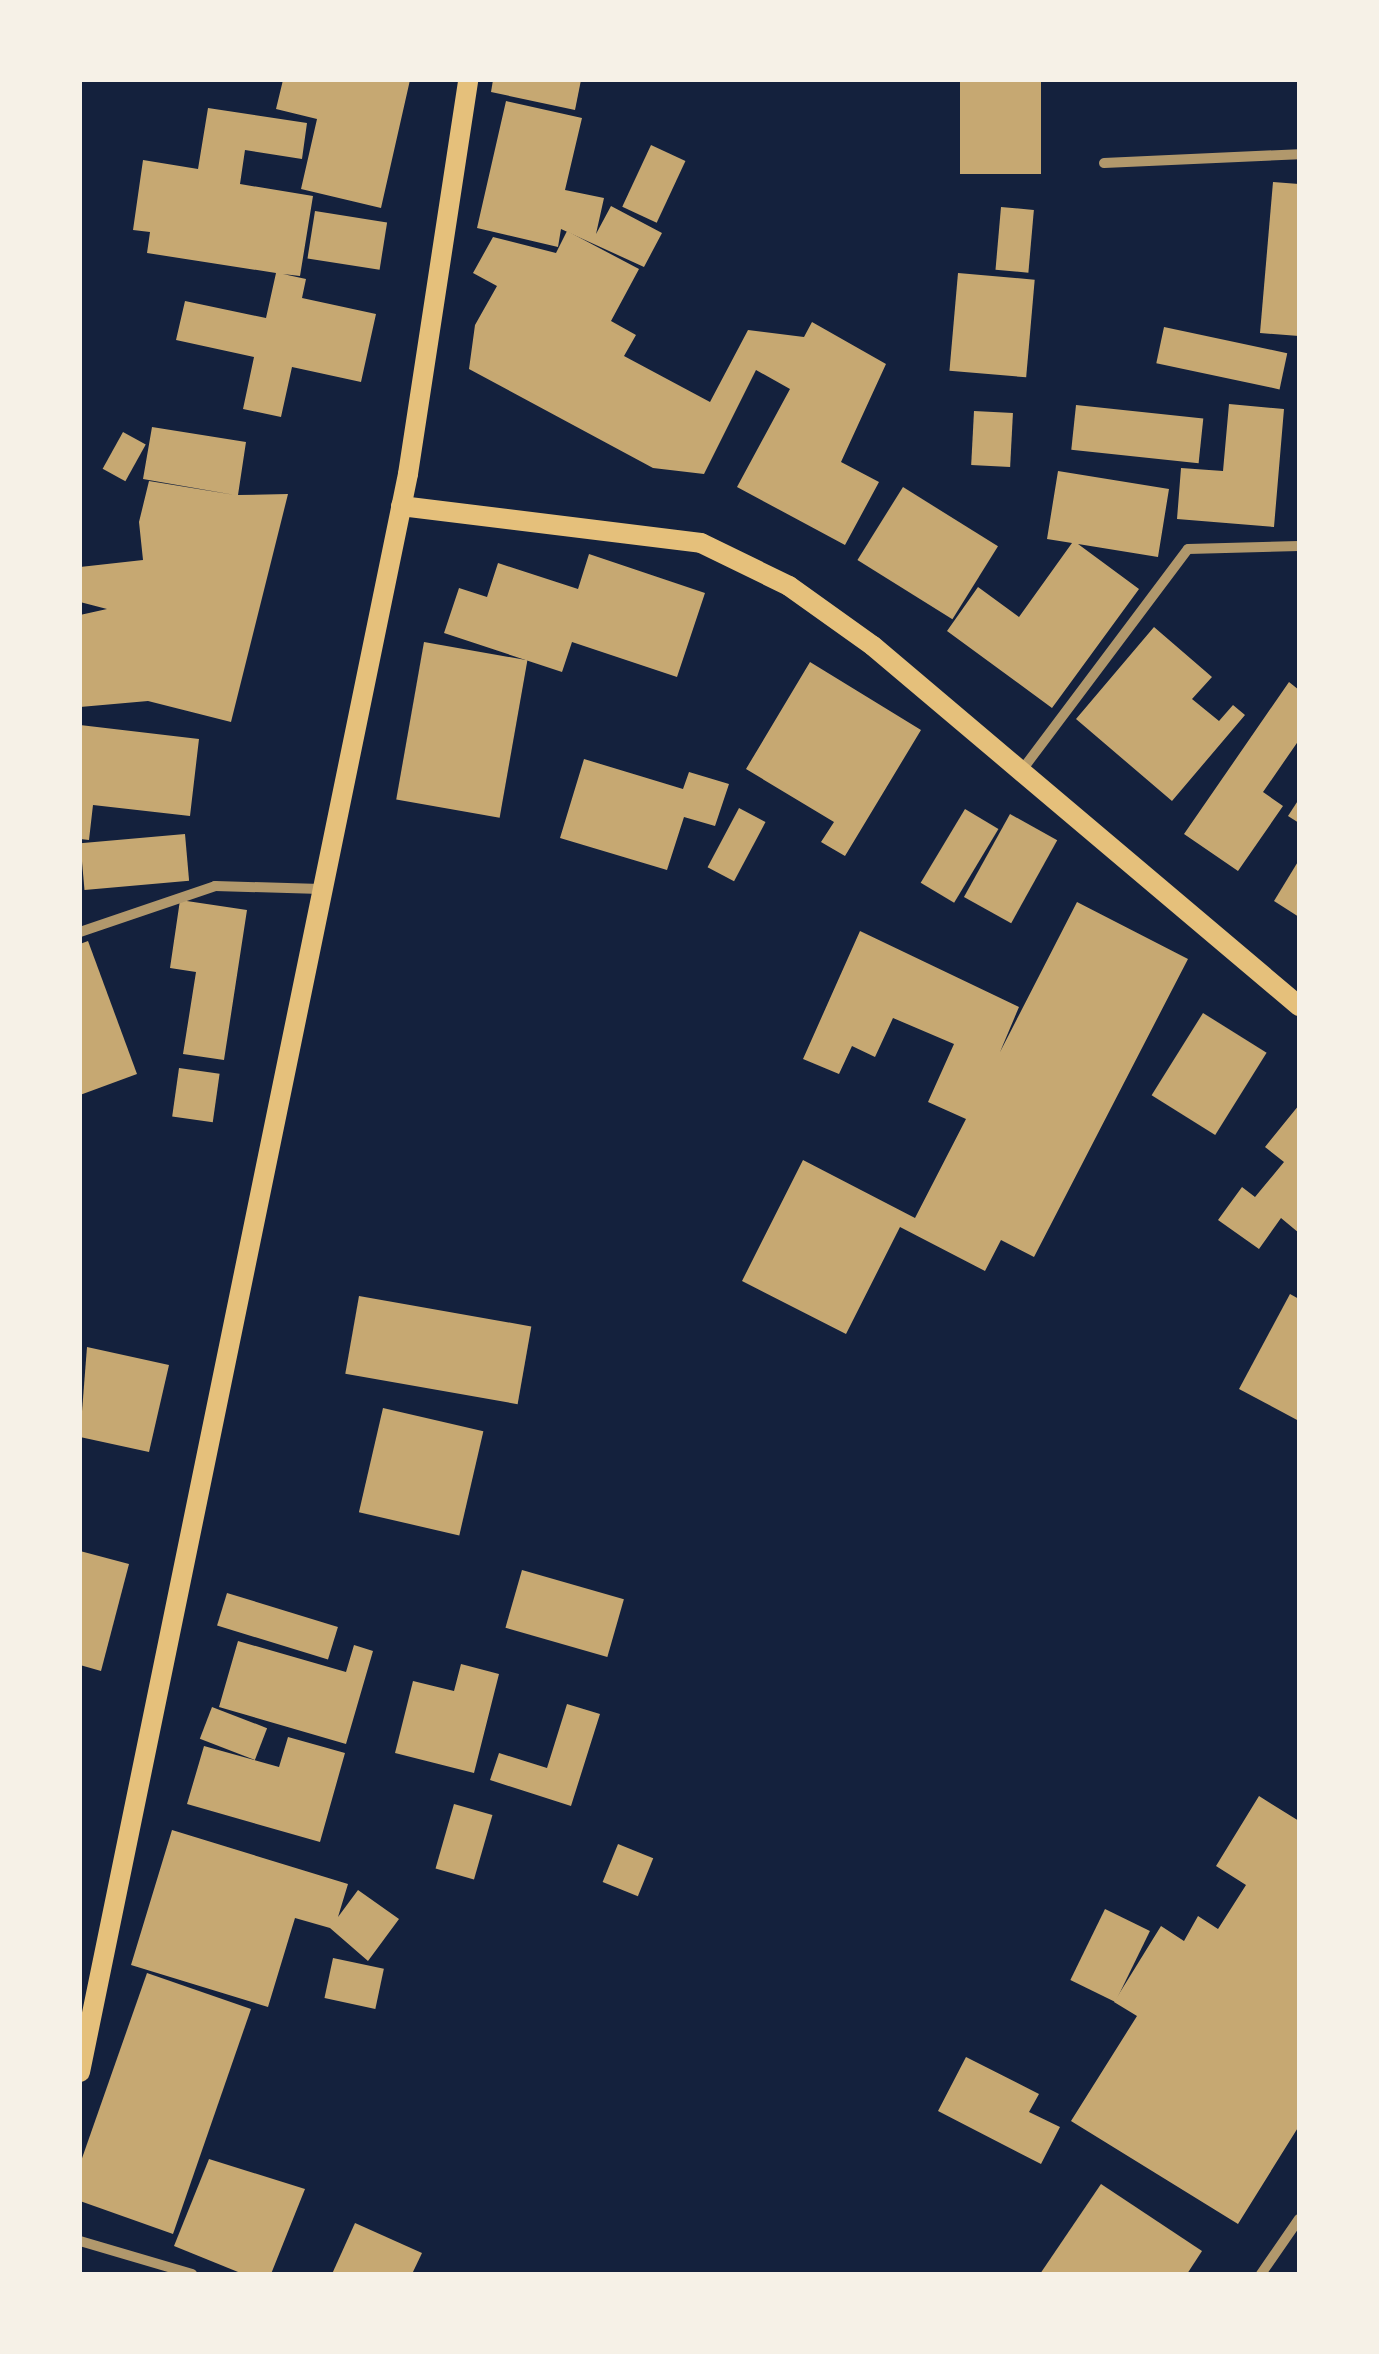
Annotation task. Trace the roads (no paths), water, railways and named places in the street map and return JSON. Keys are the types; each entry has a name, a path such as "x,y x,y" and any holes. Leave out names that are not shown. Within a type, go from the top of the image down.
{"main road":[{"path":"80,2072 402,506 468,80"},
{"path":"402,506 702,543 788,586 1022,770 1299,1006"}],"street":[{"path":"1104,163 1299,154"},
{"path":"1022,770 1188,549 1299,546"},
{"path":"80,932 215,886 321,889"},
{"path":"1261,2274 1299,2219"},
{"path":"80,2241 192,2274"}]}
